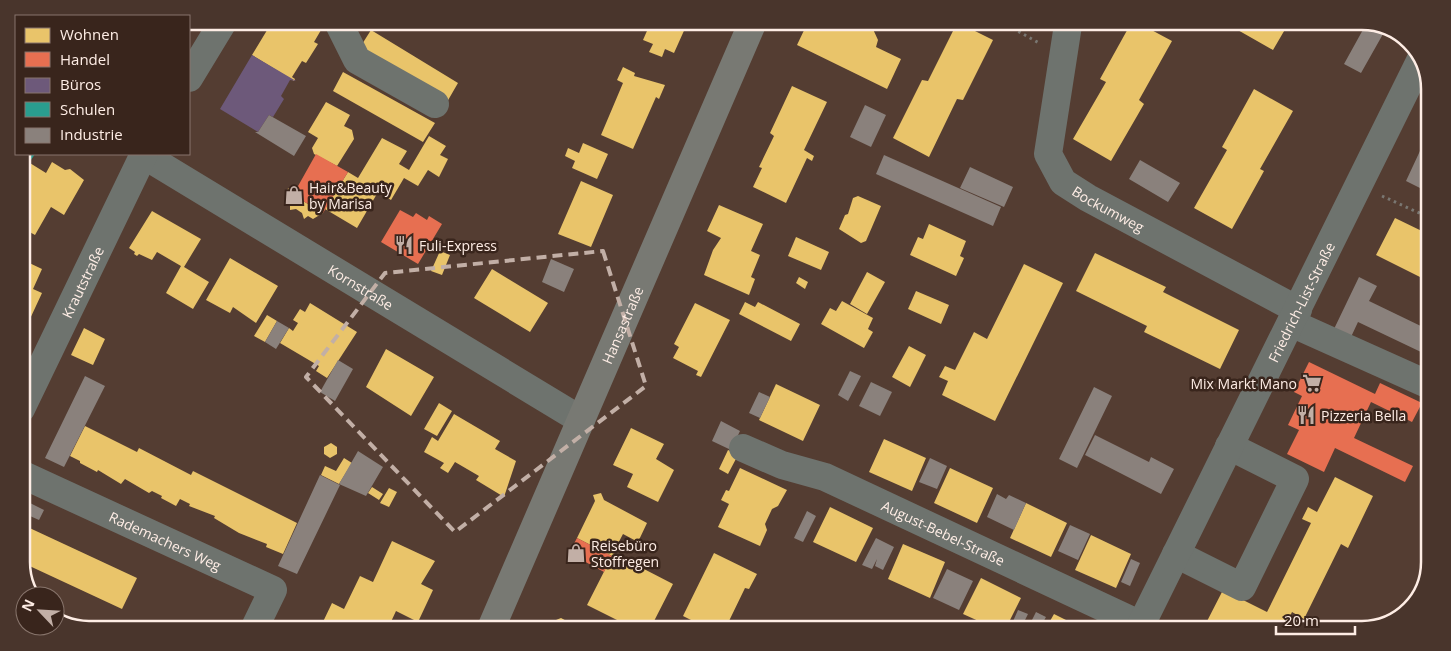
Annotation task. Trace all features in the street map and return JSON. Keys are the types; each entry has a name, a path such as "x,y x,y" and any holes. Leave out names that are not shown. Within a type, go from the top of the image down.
{"main road":[{"name":"Hansastraße","path":"494,621 749,30"}],"street":[{"path":"190,76 218,30"},
{"path":"342,30 357,60 435,104"},
{"name":"Bockumweg","path":"1067,30 1048,154 1064,182 1088,198 1294,316 1421,381"},
{"name":"Friedrich-List-Straße","path":"1144,621 1417,67"},
{"name":"Krautstraße","path":"30,391 143,155"},
{"name":"Kornstraße","path":"145,155 581,420"},
{"path":"1176,554 1242,587 1296,479 1229,446"},
{"name":"August-Bebel-Straße","path":"743,448 782,465 825,477 1126,621"},
{"name":"Rademachers Weg","path":"30,478 273,590 258,621"}],"path":[{"path":"1016,30 1062,55"},
{"path":"1359,186 1421,214"}],"highlighted area":[{"path":"603,251 646,386 455,532 306,377 385,273"}],"building: Wohnen":[{"path":"267,30 321,30 314,42 318,44 306,63 302,61 292,77 295,79 294,81 252,55"},
{"path":"371,30 458,83 447,102 359,49"},
{"path":"647,30 684,30 674,53 665,49 662,57 649,52 653,44 643,40"},
{"path":"804,30 873,30 878,40 876,47 901,59 887,89 797,45"},
{"path":"954,30 973,30 993,40 963,100 957,99 929,157 893,138 922,80 928,81"},
{"path":"1127,30 1151,30 1172,41 1139,100 1144,104 1111,161 1073,139 1106,82 1100,79"},
{"path":"1238,30 1285,30 1273,50"},
{"path":"623,67 635,73 634,76 665,85 659,99 656,97 633,149 601,135 623,83 617,80"},
{"path":"343,72 435,123 423,142 333,91"},
{"path":"792,86 827,102 804,150 814,156 812,161 807,158 786,203 753,187 762,168 759,167 774,136 770,133"},
{"path":"1254,89 1293,111 1260,169 1264,171 1232,229 1194,208 1227,150 1222,147"},
{"path":"326,102 350,115 344,126 352,130 354,139 337,166 314,154 312,148 318,138 308,132"},
{"path":"429,136 446,146 440,155 448,159 439,177 428,170 418,186 404,178 391,200 378,192 357,228 325,209 348,172 358,178 382,138 407,151 399,164 409,170"},
{"path":"583,143 608,154 597,179 572,168 575,161 565,156 568,148 579,153"},
{"path":"52,162 65,170 70,169 84,180 64,215 51,207 35,235 30,232 30,163 46,173"},
{"path":"581,181 613,195 591,247 558,234"},
{"path":"288,188 295,192 293,195 323,213 313,219 308,216 304,219 302,213 296,209 290,210 290,206 286,203"},
{"path":"858,196 881,206 866,241 861,243 839,229 845,215 848,214 853,198"},
{"path":"719,205 763,224 751,251 760,255 751,277 755,279 749,295 704,275 713,250 721,238 707,231"},
{"path":"152,211 201,239 184,267 209,282 193,309 166,293 181,266 157,252 152,260 139,254 137,256 129,248"},
{"path":"1395,218 1421,231 1421,278 1376,255"},
{"path":"929,224 966,241 960,256 964,258 956,276 910,255 918,237 923,239"},
{"path":"796,237 829,252 821,270 788,256"},
{"path":"440,251 450,255 442,275 431,271"},
{"path":"1095,253 1166,287 1163,292 1239,330 1220,369 1144,332 1147,326 1076,291"},
{"path":"230,258 278,286 256,323 233,307 230,313 206,300"},
{"path":"30,263 42,269 33,289 42,293 30,319"},
{"path":"1024,264 1063,283 995,421 942,395 948,381 939,377 945,366 955,370 974,332 987,339"},
{"path":"492,269 548,303 530,332 474,298"},
{"path":"867,272 885,282 867,314 850,304"},
{"path":"799,277 808,282 805,289 796,283"},
{"path":"916,291 949,305 941,324 908,309"},
{"path":"842,301 873,318 868,329 873,332 864,348 821,324 830,308 836,311"},
{"path":"745,302 755,307 758,302 800,324 791,341 739,314"},
{"path":"310,303 357,332 327,378 316,371 319,366 280,343 289,328 293,331 298,323 293,320 300,309 305,312"},
{"path":"695,303 730,320 701,377 696,375 698,371 673,358 679,347 674,344"},
{"path":"267,315 277,321 265,342 254,336"},
{"path":"84,328 105,339 93,365 71,355"},
{"path":"909,346 926,355 910,387 892,377"},
{"path":"386,349 434,377 411,416 366,387"},
{"path":"776,384 820,405 803,441 759,420"},
{"path":"439,403 452,411 437,436 424,429"},
{"path":"454,414 500,441 495,449 516,461 504,497 476,480 479,476 455,462 448,473 440,468 444,463 424,452 432,437 438,441"},
{"path":"85,426 137,452 139,448 191,475 193,471 297,523 283,554 266,547 267,544 239,533 214,518 215,516 189,506 190,504 180,499 176,506 152,491 149,493 125,479 121,484 98,470 97,472 80,463 80,461 70,456"},
{"path":"631,428 664,444 656,459 674,470 658,502 627,487 633,474 613,465"},
{"path":"884,439 926,458 912,491 869,472"},
{"path":"331,443 337,447 337,454 330,458 324,454 324,447"},
{"path":"728,450 738,455 728,474 719,469"},
{"path":"344,458 352,463 339,484 321,475 325,466 336,471"},
{"path":"740,468 787,490 778,506 772,509 765,524 767,530 760,546 718,527 729,504 721,500 726,490 729,491"},
{"path":"950,468 993,488 977,523 934,503"},
{"path":"1335,477 1373,496 1348,548 1341,544 1304,619 1292,612 1288,621 1207,621 1223,590 1267,612 1311,523 1302,519 1308,507 1317,512"},
{"path":"372,487 383,494 379,500 368,493"},
{"path":"389,488 397,492 389,507 380,503"},
{"path":"601,493 604,500 647,523 638,542 623,534 613,553 673,584 654,621 619,621 587,605 612,556 577,538 595,501 593,495"},
{"path":"1026,503 1067,523 1051,557 1010,538"},
{"path":"830,507 873,528 856,562 813,542"},
{"path":"30,528 137,578 122,609 30,566"},
{"path":"1091,535 1131,554 1116,588 1075,570"},
{"path":"392,541 435,561 421,584 433,590 418,621 396,611 391,621 323,621 332,603 344,609 360,576 373,582"},
{"path":"903,544 945,562 930,598 888,579"},
{"path":"714,553 757,574 749,589 745,588 729,621 693,621 683,616"},
{"path":"981,578 1021,598 1010,621 978,621 963,614"},
{"path":"1054,614 1068,621 1050,621"},
{"path":"561,618 567,621 556,621"}],"building: Handel":[{"path":"316,154 348,172 323,213 293,195"},
{"path":"400,210 413,217 416,213 427,220 429,216 442,224 418,264 381,242"},
{"path":"1309,362 1375,394 1380,383 1421,403 1412,422 1371,402 1354,438 1413,466 1405,482 1335,448 1324,472 1287,454 1299,430 1288,425 1302,396 1294,392"},
{"path":"577,538 612,556 604,572 569,553"}],"building: Büros":[{"path":"252,55 296,81 290,80 281,96 284,99 273,117 269,115 258,132 220,109"}],"building: Industrie":[{"path":"1363,30 1383,34 1361,73 1344,64"},
{"path":"865,105 886,115 871,147 850,137"},
{"path":"269,115 306,136 294,156 255,132 258,132"},
{"path":"1421,149 1421,188 1406,181"},
{"path":"884,155 1001,207 993,226 876,174"},
{"path":"1140,160 1180,183 1168,202 1129,179"},
{"path":"970,167 1013,187 1004,207 960,188"},
{"path":"551,259 574,269 564,292 542,282"},
{"path":"1359,277 1377,286 1369,301 1421,326 1421,352 1358,322 1351,337 1334,329"},
{"path":"277,321 289,328 276,349 265,342"},
{"path":"338,360 353,369 335,401 320,392"},
{"path":"850,371 861,376 848,401 838,395"},
{"path":"85,376 105,386 64,467 45,458"},
{"path":"871,382 892,392 880,416 859,406"},
{"path":"1094,387 1112,396 1077,468 1059,459"},
{"path":"759,392 770,397 760,418 749,413"},
{"path":"721,421 740,431 731,450 712,441"},
{"path":"1095,435 1149,462 1151,457 1174,469 1161,494 1085,455"},
{"path":"358,451 383,467 366,496 339,484"},
{"path":"930,458 947,466 937,489 919,482"},
{"path":"320,475 340,485 297,574 278,566"},
{"path":"997,494 1006,499 1009,495 1026,503 1014,530 987,517"},
{"path":"30,503 44,510 39,520 30,516"},
{"path":"807,511 816,516 803,542 794,538"},
{"path":"1070,525 1090,534 1078,560 1058,551"},
{"path":"876,538 894,547 883,570 875,566 877,559 872,569 862,565"},
{"path":"1131,559 1140,563 1130,586 1121,582"},
{"path":"947,569 973,581 959,610 933,598"},
{"path":"1018,610 1028,614 1024,621 1013,621"},
{"path":"1036,612 1046,617 1044,621 1032,621"}],"place":[{"name":"Hair&Beauty by Marisa","path":"294,195"},
{"name":"Fuli-Express","path":"404,245"},
{"name":"Mix Markt Mano","path":"1312,383"},
{"name":"Pizzeria Bella","path":"1306,415"},
{"name":"Reisebüro Stoffregen","path":"576,553"}]}
